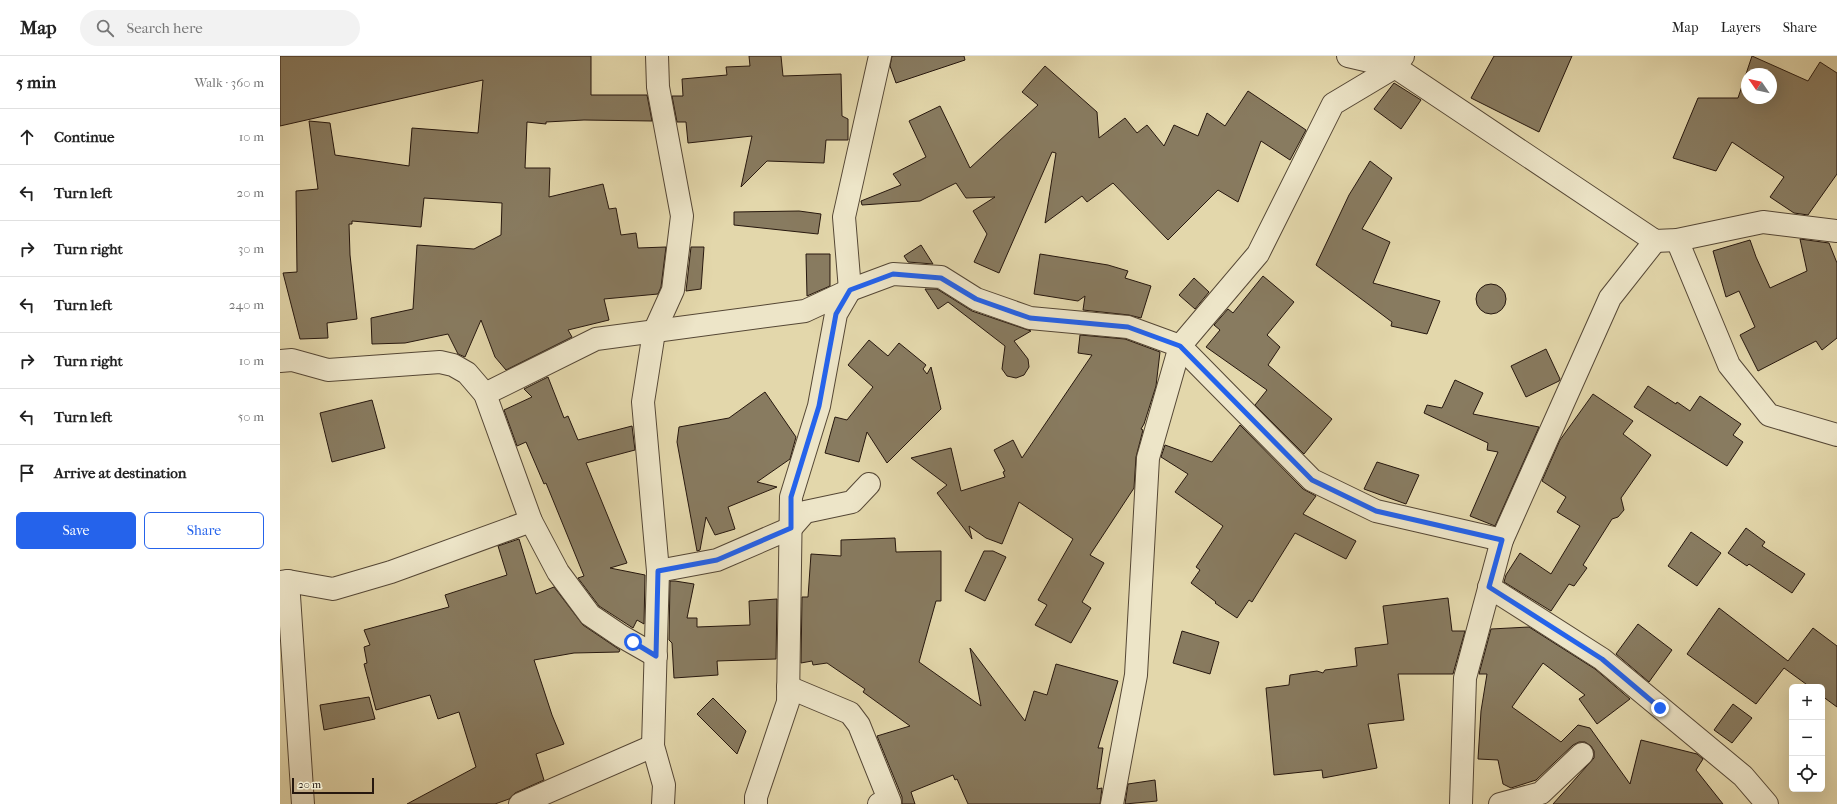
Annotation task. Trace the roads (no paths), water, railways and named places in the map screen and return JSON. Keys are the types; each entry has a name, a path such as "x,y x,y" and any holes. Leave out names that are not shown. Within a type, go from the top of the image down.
{"street":[{"path":"657,56 658,87 682,216 673,290 654,332 643,402 658,571 653,746 664,785 663,804"},
{"path":"756,804 756,797 788,702 791,497 819,406 836,314 850,290 844,217 880,56"},
{"path":"1348,56 1399,62 1655,241 1677,240 1763,222 1837,231"},
{"path":"1112,804 1136,675 1148,458 1180,346 1258,254 1333,104 1399,62"},
{"path":"1677,240 1729,365 1769,415 1837,435"},
{"path":"1461,804 1465,678 1502,540 1610,298 1655,241"},
{"path":"485,394 596,339 805,311 850,290 893,274 941,278 976,299 1030,318 1128,327 1180,346 1312,480 1376,511 1502,540"},
{"path":"280,361 292,360 328,370 440,362 452,365 466,373 485,394 531,521 558,572 590,615 621,636 656,656"},
{"path":"658,571 717,560 791,528 805,512 852,502 869,484"},
{"path":"303,804 284,582 334,589 391,572 531,521"},
{"path":"1489,587 1602,659 1743,776 1768,804"},
{"path":"788,687 850,713 859,725 887,803"},
{"path":"520,804 653,746"},
{"path":"1500,804 1540,793 1582,754"}]}
